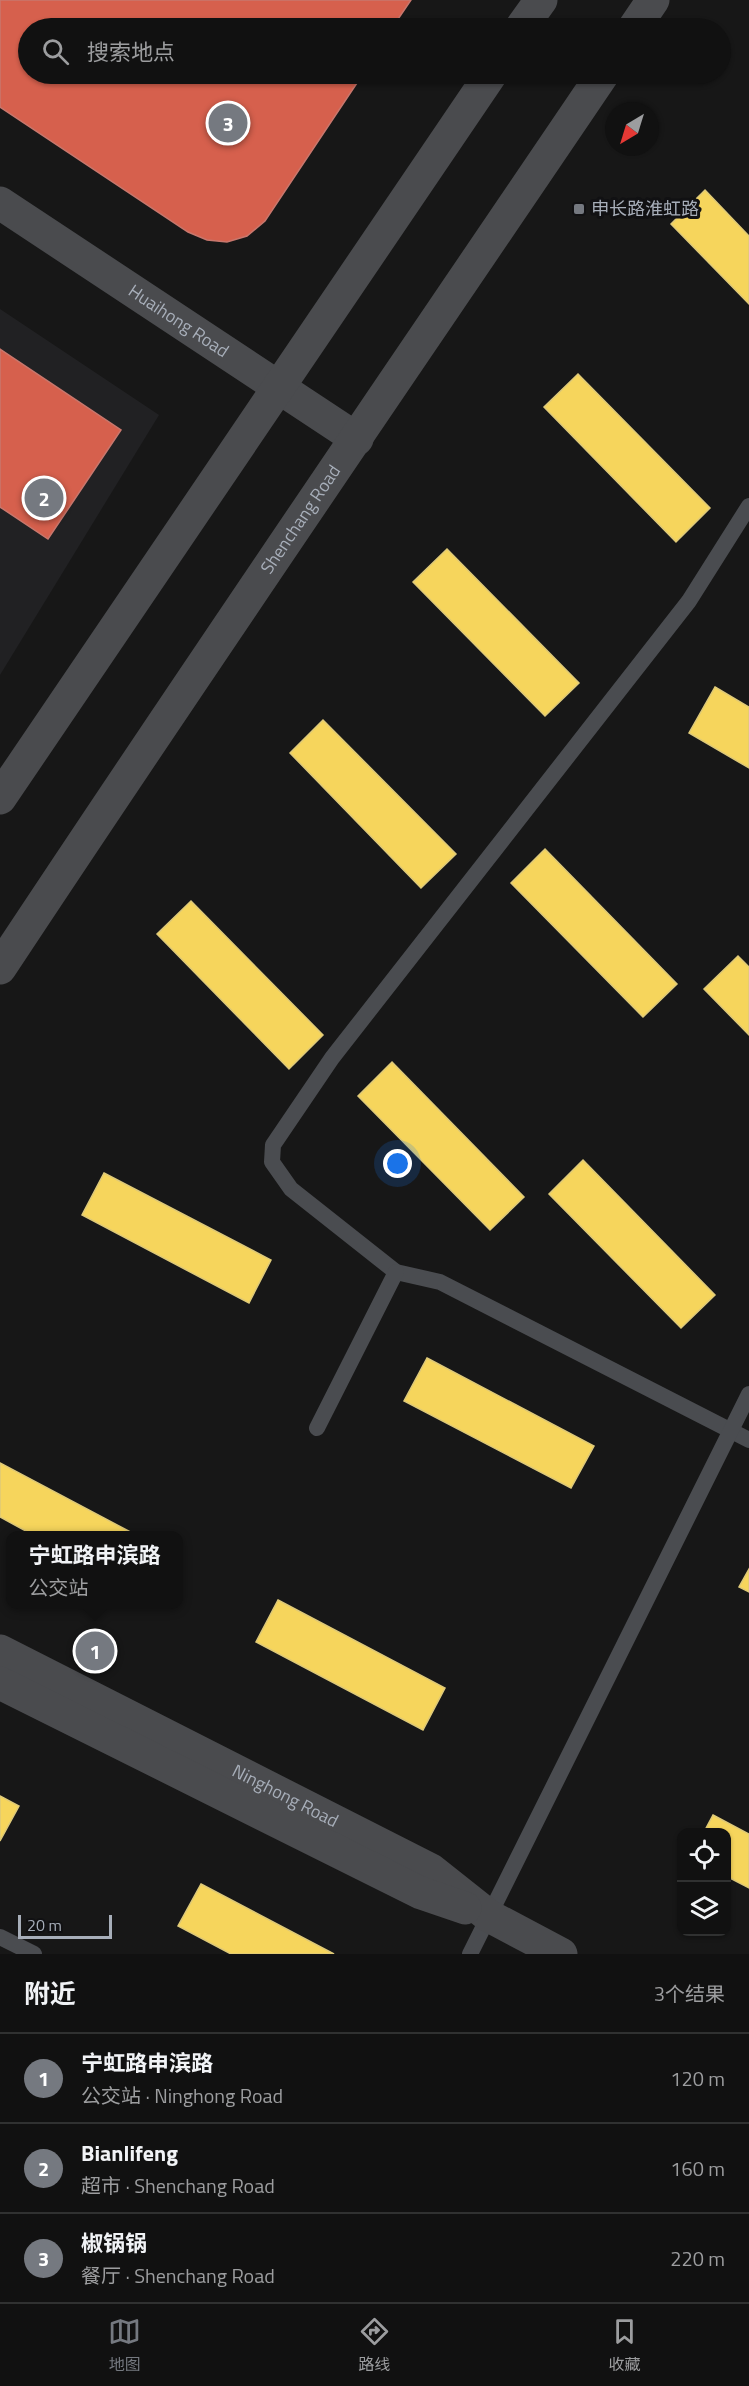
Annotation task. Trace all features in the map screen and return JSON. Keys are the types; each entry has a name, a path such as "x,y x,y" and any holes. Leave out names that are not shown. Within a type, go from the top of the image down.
{"main road":[{"path":"528,18 541,0"},
{"path":"641,18 653,0"},
{"path":"0,798 484,84"},
{"name":"Shenchang Road","path":"0,968 164,719 357,439 596,84"},
{"name":"Huaihong Road","path":"0,203 357,439"},
{"name":"Ninghong Road","path":"0,1651 431,1870 489,1916 561,1954"},
{"path":"0,1683 421,1893 489,1916"}],"lane":[{"path":"749,506 689,601 332,1058 273,1145 272,1162 291,1189 396,1272 440,1281 749,1440"},
{"path":"317,1428 396,1272"},
{"path":"470,1954 749,1394"},
{"path":"0,1937 34,1954"}],"shaded area":[{"path":"0,309 159,415 0,675"}],"building: 住宅":[{"path":"705,190 749,236 749,304 671,224"},
{"path":"578,374 710,508 676,542 544,407"},
{"path":"447,549 579,683 545,716 413,582"},
{"path":"715,687 749,707 749,768 689,733"},
{"path":"323,720 456,854 421,888 290,753"},
{"path":"545,849 677,984 643,1017 511,883"},
{"path":"191,901 323,1035 289,1069 157,934"},
{"path":"738,956 749,967 749,1035 704,989"},
{"path":"392,1062 524,1197 490,1230 358,1096"},
{"path":"583,1160 715,1295 681,1328 549,1194"},
{"path":"104,1173 271,1260 249,1303 82,1215"},
{"path":"427,1358 594,1446 571,1488 404,1401"},
{"path":"0,1463 129,1531 26,1531 0,1517"},
{"path":"749,1569 749,1592 739,1587"},
{"path":"278,1600 445,1688 423,1730 256,1642"},
{"path":"0,1796 19,1806 0,1841"},
{"path":"713,1815 749,1834 749,1888 731,1879 731,1828 706,1828"},
{"path":"201,1884 334,1954 231,1954 178,1926"}],"building: 商业":[{"path":"0,0 411,0 399,18 18,18 18,84 356,84 265,221 247,236 227,242 207,240 188,232 0,107"},
{"path":"0,349 121,430 48,539 0,507"}],"place":[{"name":"椒锅锅","path":"228,123"},
{"name":"申长路淮虹路","path":"579,209"},
{"name":"Bianlifeng","path":"44,498"},
{"name":"宁虹路申滨路","path":"95,1651"}]}
